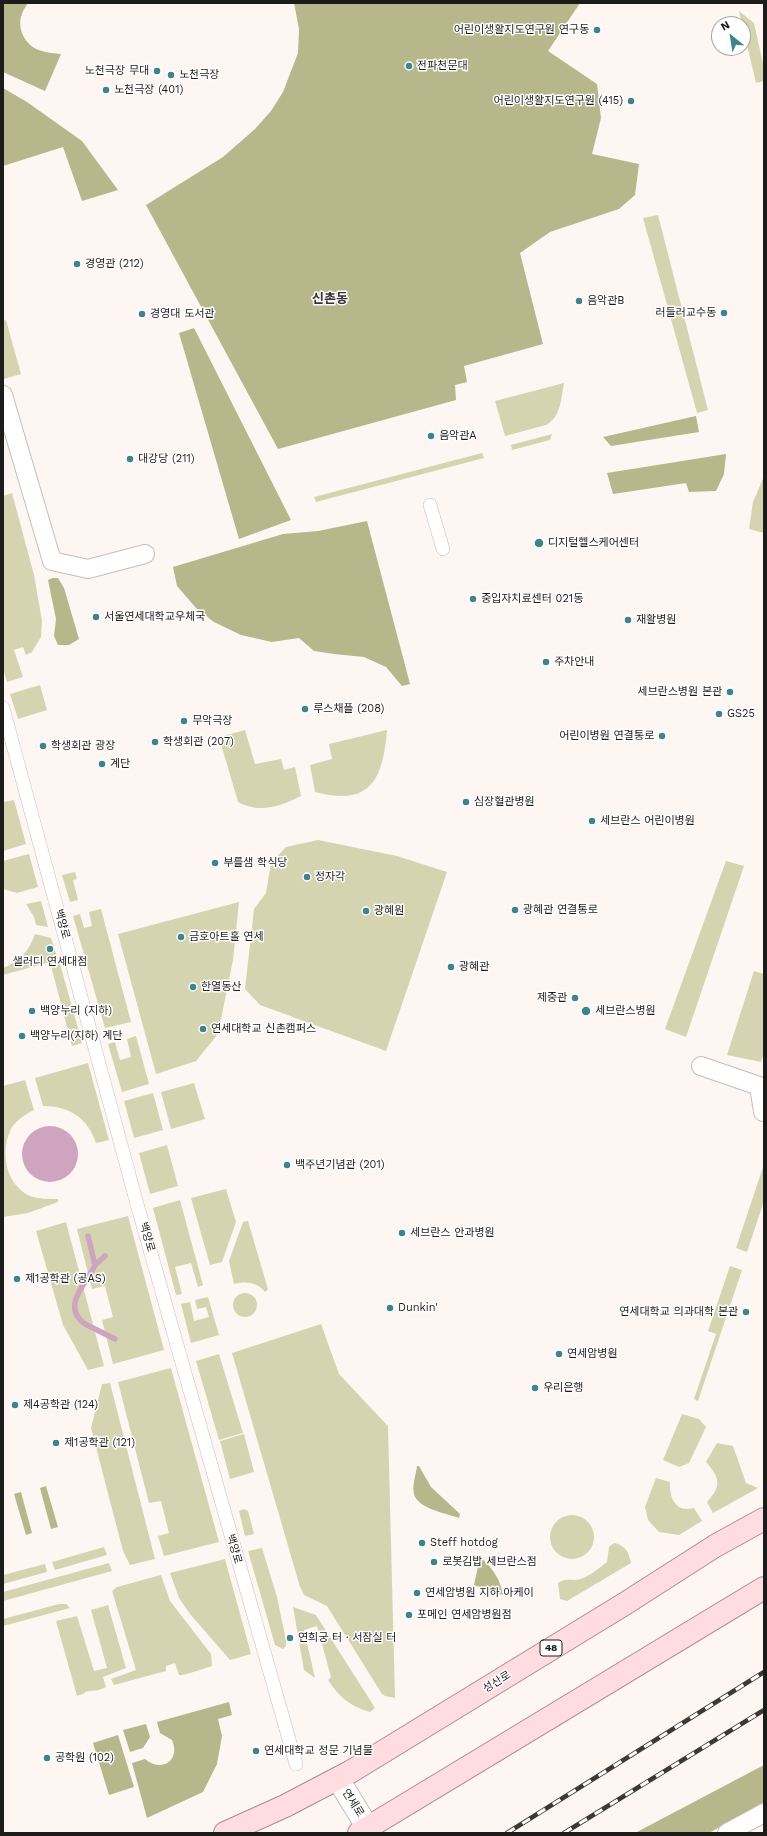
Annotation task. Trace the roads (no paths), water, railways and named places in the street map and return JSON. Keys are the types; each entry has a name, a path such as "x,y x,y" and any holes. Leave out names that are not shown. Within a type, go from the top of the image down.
{"main road":[{"name":"성산로","path":"224,1833 285,1806 338,1779 626,1603 715,1546 764,1519"},
{"path":"369,1831 764,1588"}],"street":[{"path":"3,395 52,561 88,569 145,554"},
{"path":"430,505 443,549"},
{"name":"백양로","path":"3,708 137,1204 296,1764"},
{"path":"701,1066 759,1086 763,1112"},
{"name":"연세로","path":"338,1779 369,1831"},
{"path":"727,1833 764,1813"}],"waterway":[{"path":"88,1236 95,1265 78,1294 75,1302 75,1310 78,1317 85,1324 115,1339"},
{"path":"95,1265 105,1256"}],"railway":[{"path":"507,1833 764,1672"},
{"path":"564,1833 764,1710"}],"place":[{"name":"어린이생활지도연구원 연구동","path":"597,30"},
{"name":"전파천문대","path":"409,66"},
{"name":"노천극장 무대","path":"157,71"},
{"name":"노천극장","path":"171,75"},
{"name":"노천극장 (401)","path":"106,90"},
{"name":"어린이생활지도연구원 (415)","path":"631,101"},
{"name":"경영관 (212)","path":"77,264"},
{"name":"음악관B","path":"579,301"},
{"name":"러들러교수동","path":"724,313"},
{"name":"경영대 도서관","path":"142,314"},
{"name":"음악관A","path":"431,436"},
{"name":"대강당 (211)","path":"130,459"},
{"name":"디지털헬스케어센터","path":"539,543"},
{"name":"중입자치료센터 021동","path":"473,599"},
{"name":"서울연세대학교우체국","path":"96,617"},
{"name":"재활병원","path":"628,620"},
{"name":"주차안내","path":"546,662"},
{"name":"세브란스병원 본관","path":"730,692"},
{"name":"루스채플 (208)","path":"305,709"},
{"name":"GS25","path":"719,714"},
{"name":"무악극장","path":"184,721"},
{"name":"어린이병원 연결통로","path":"662,736"},
{"name":"학생회관 (207)","path":"155,742"},
{"name":"학생회관 광장","path":"43,746"},
{"name":"계단","path":"102,764"},
{"name":"심장혈관병원","path":"466,802"},
{"name":"세브란스 어린이병원","path":"592,821"},
{"name":"부를샘 학식당","path":"215,863"},
{"name":"정자각","path":"307,877"},
{"name":"광혜관 연결통로","path":"515,910"},
{"name":"광혜원","path":"366,911"},
{"name":"금호아트홀 연세","path":"181,937"},
{"name":"샐러디 연세대점","path":"50,949"},
{"name":"광혜관","path":"451,967"},
{"name":"한열동산","path":"193,987"},
{"name":"제중관","path":"575,998"},
{"name":"백양누리 (지하)","path":"32,1011"},
{"name":"세브란스병원","path":"586,1011"},
{"name":"연세대학교 신촌캠퍼스","path":"203,1029"},
{"name":"백양누리(지하) 계단","path":"22,1036"},
{"name":"백주년기념관 (201)","path":"287,1165"},
{"name":"세브란스 안과병원","path":"402,1233"},
{"name":"제1공학관 (공AS)","path":"17,1279"},
{"name":"Dunkin'","path":"390,1308"},
{"name":"연세대학교 의과대학 본관","path":"746,1312"},
{"name":"연세암병원","path":"559,1354"},
{"name":"우리은행","path":"535,1388"},
{"name":"제4공학관 (124)","path":"15,1405"},
{"name":"제1공학관 (121)","path":"56,1443"},
{"name":"Steff hotdog","path":"422,1543"},
{"name":"로봇김밥 세브란스점","path":"434,1562"},
{"name":"연세암병원 지하 아케이","path":"417,1593"},
{"name":"포메인 연세암병원점","path":"409,1615"},
{"name":"연희궁 터 · 서잠실 터","path":"290,1638"},
{"name":"연세대학교 정문 기념물","path":"256,1751"},
{"name":"공학원 (102)","path":"47,1758"}],"district":[{"name":"신촌동","path":"330,299"}]}
